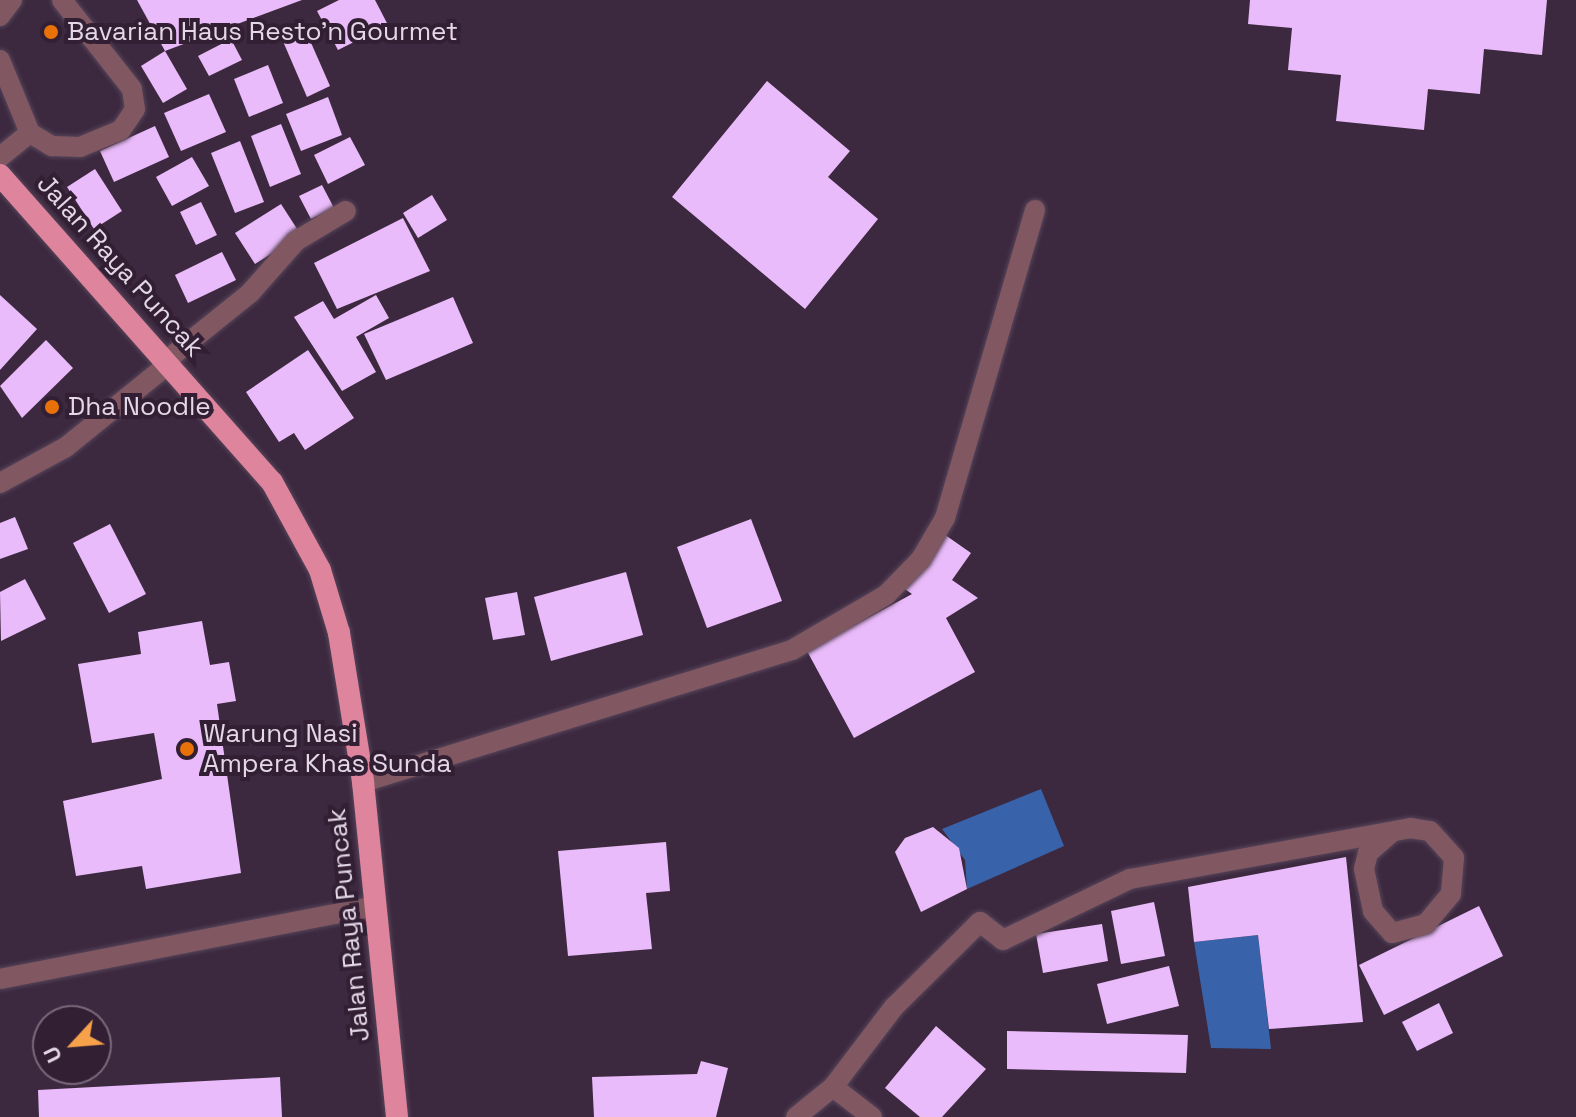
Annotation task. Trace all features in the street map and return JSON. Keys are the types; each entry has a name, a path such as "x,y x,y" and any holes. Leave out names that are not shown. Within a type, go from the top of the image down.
{"highway":[{"name":"Jalan Raya Puncak","path":"0,175 170,360 272,482 320,570 339,633 363,782 397,1117"}],"street":[{"path":"0,16 12,0"},
{"path":"0,60 30,133 52,146 80,147 121,130 135,109 132,89 62,0"},
{"path":"0,157 30,133"},
{"path":"363,782 778,655 886,595 921,559 945,518 1035,210"},
{"path":"0,483 66,447 250,293 296,241 346,211"},
{"path":"796,1117 833,1087 894,1007 980,922 1003,940 1130,879 1267,849 1391,833 1430,831 1454,858 1451,894 1433,918 1406,932 1380,925 1364,869 1368,853 1391,833"},
{"path":"0,979 375,906"},
{"path":"833,1087 872,1117"}],"water":[{"path":"1041,789 1064,846 967,889 965,860 942,829"},
{"path":"1258,935 1271,1049 1211,1048 1194,942"}],"building":[{"path":"137,0 302,0 165,51"},
{"path":"339,0 375,0 388,25 338,50 317,11"},
{"path":"1250,0 1547,0 1542,55 1484,49 1480,94 1428,89 1424,130 1336,121 1341,75 1288,70 1292,28 1248,24"},
{"path":"305,29 330,86 307,97 282,39"},
{"path":"231,39 242,60 209,76 198,56"},
{"path":"165,51 187,89 163,103 141,66"},
{"path":"268,65 283,103 249,117 234,79"},
{"path":"767,81 850,151 828,177 878,219 805,309 672,197"},
{"path":"209,94 226,132 181,151 164,113"},
{"path":"328,97 342,135 301,151 286,114"},
{"path":"281,124 301,174 270,187 251,136"},
{"path":"155,126 169,157 114,182 100,151"},
{"path":"350,137 365,165 328,184 314,155"},
{"path":"240,141 264,202 235,213 211,153"},
{"path":"192,157 209,186 172,206 156,177"},
{"path":"95,169 122,211 94,229 67,187"},
{"path":"322,185 334,208 311,219 299,196"},
{"path":"432,195 447,220 418,238 403,213"},
{"path":"201,202 217,235 196,245 180,212"},
{"path":"281,204 301,235 255,264 235,233"},
{"path":"403,218 430,271 337,309 314,263"},
{"path":"222,252 236,280 188,303 175,275"},
{"path":"0,295 37,329 0,370"},
{"path":"376,295 389,318 356,337 376,372 342,391 294,317 323,301 334,319"},
{"path":"453,297 473,343 386,380 364,334"},
{"path":"46,340 73,368 22,418 0,386"},
{"path":"308,350 354,418 305,450 294,433 279,442 246,392"},
{"path":"15,517 28,549 0,559 0,523"},
{"path":"751,519 782,601 707,628 677,547"},
{"path":"110,524 146,594 109,613 73,543"},
{"path":"941,532 971,553 952,580 978,598 946,618 975,672 854,738 807,651 912,594 902,587"},
{"path":"626,572 643,635 551,661 534,597"},
{"path":"25,579 46,619 1,641 0,592"},
{"path":"517,592 525,635 493,640 485,598"},
{"path":"202,621 210,665 229,662 236,701 217,704 241,873 146,889 142,866 76,876 63,801 162,779 154,733 92,743 78,664 141,654 138,632"},
{"path":"933,827 959,848 967,889 921,912 895,852 905,838"},
{"path":"666,842 670,891 646,893 652,949 568,956 558,851"},
{"path":"1346,857 1363,1022 1269,1029 1258,935 1194,942 1188,887"},
{"path":"1154,902 1165,956 1121,964 1111,911"},
{"path":"1479,906 1503,956 1384,1015 1359,965"},
{"path":"1102,924 1108,961 1043,973 1036,934"},
{"path":"1169,966 1179,1006 1107,1024 1097,984"},
{"path":"1439,1003 1453,1033 1417,1051 1402,1022"},
{"path":"936,1026 986,1069 942,1117 920,1117 885,1088"},
{"path":"1007,1031 1188,1035 1186,1073 1007,1069"},
{"path":"701,1061 728,1068 716,1117 594,1117 592,1077 697,1074"},
{"path":"280,1077 282,1117 39,1117 38,1090"}],"place":[{"name":"Bavarian Haus Resto'n Gourmet","path":"51,32"},
{"name":"Dha Noodle","path":"52,407"},
{"name":"Warung Nasi Ampera Khas Sunda","path":"187,749"}]}
